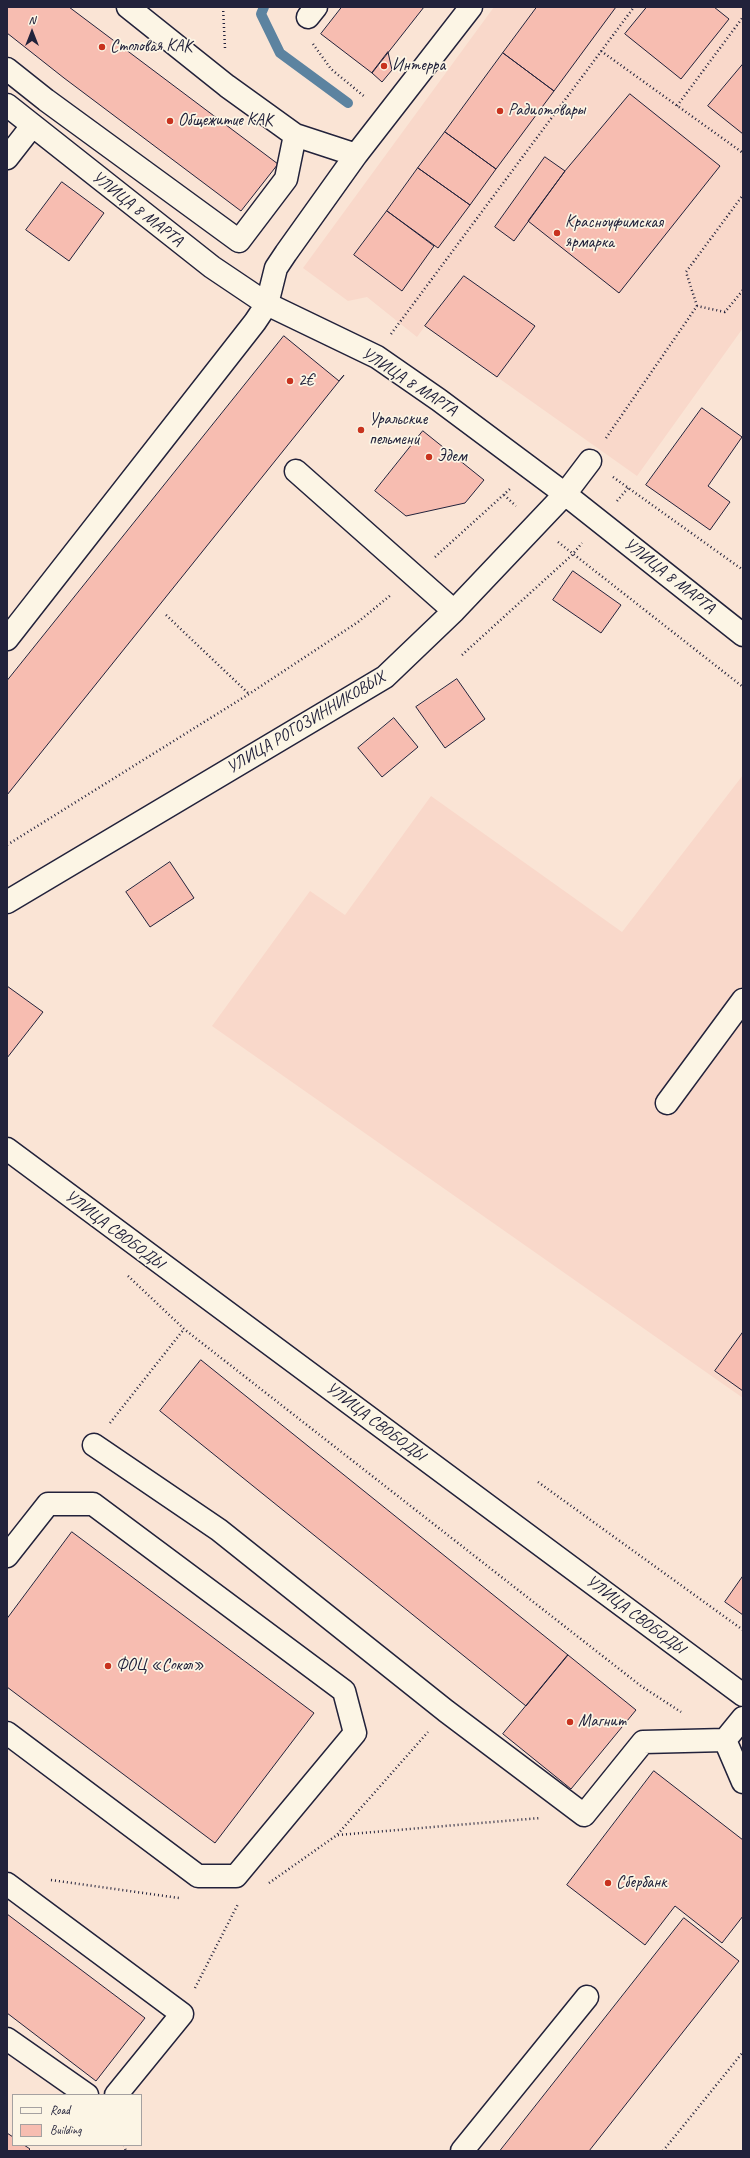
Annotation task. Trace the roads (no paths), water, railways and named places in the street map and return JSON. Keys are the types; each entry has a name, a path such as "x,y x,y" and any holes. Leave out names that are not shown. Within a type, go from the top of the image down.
{"street":[{"path":"128,7 227,86 295,135 356,155"},
{"path":"7,639 254,322 267,304 276,268 356,155 471,7"},
{"path":"7,70 239,241 286,179 295,135"},
{"name":"УЛИЦА 8 МАРТА","path":"7,105 212,267 267,304 377,357 439,400 566,494 743,635"},
{"path":"7,158 32,126"},
{"name":"УЛИЦА РОГОЗИННИКОВЫХ","path":"7,902 385,677 454,611 566,494 590,461"},
{"path":"296,471 454,611"},
{"path":"667,1103 743,1000"},
{"name":"УЛИЦА СВОБОДЫ","path":"9,1158 743,1695"},
{"path":"94,1445 219,1530 446,1711 584,1815 644,1742 725,1740 743,1718"},
{"path":"7,1556 48,1504 93,1504 344,1691 355,1733 236,1876 198,1876 7,1733"},
{"path":"725,1740 743,1782"},
{"path":"7,1884 182,2014 117,2094"},
{"path":"462,2151 587,1997"},
{"path":"7,2039 86,2094"}],"waterway":[{"path":"264,7 261,14 280,53 348,103"}],"place":[{"name":"Столовая КАК","path":"102,47"},
{"name":"Интерра","path":"384,66"},
{"name":"Радиотовары","path":"500,111"},
{"name":"Общежитие КАК","path":"170,121"},
{"name":"Красноуфимская ярмарка","path":"557,233"},
{"name":"2€","path":"290,381"},
{"name":"Уральские пельмени","path":"361,430"},
{"name":"Эдем","path":"429,457"},
{"name":"ФОЦ «Сокол»","path":"108,1666"},
{"name":"Магнит","path":"570,1722"},
{"name":"Сбербанк","path":"608,1883"}]}
